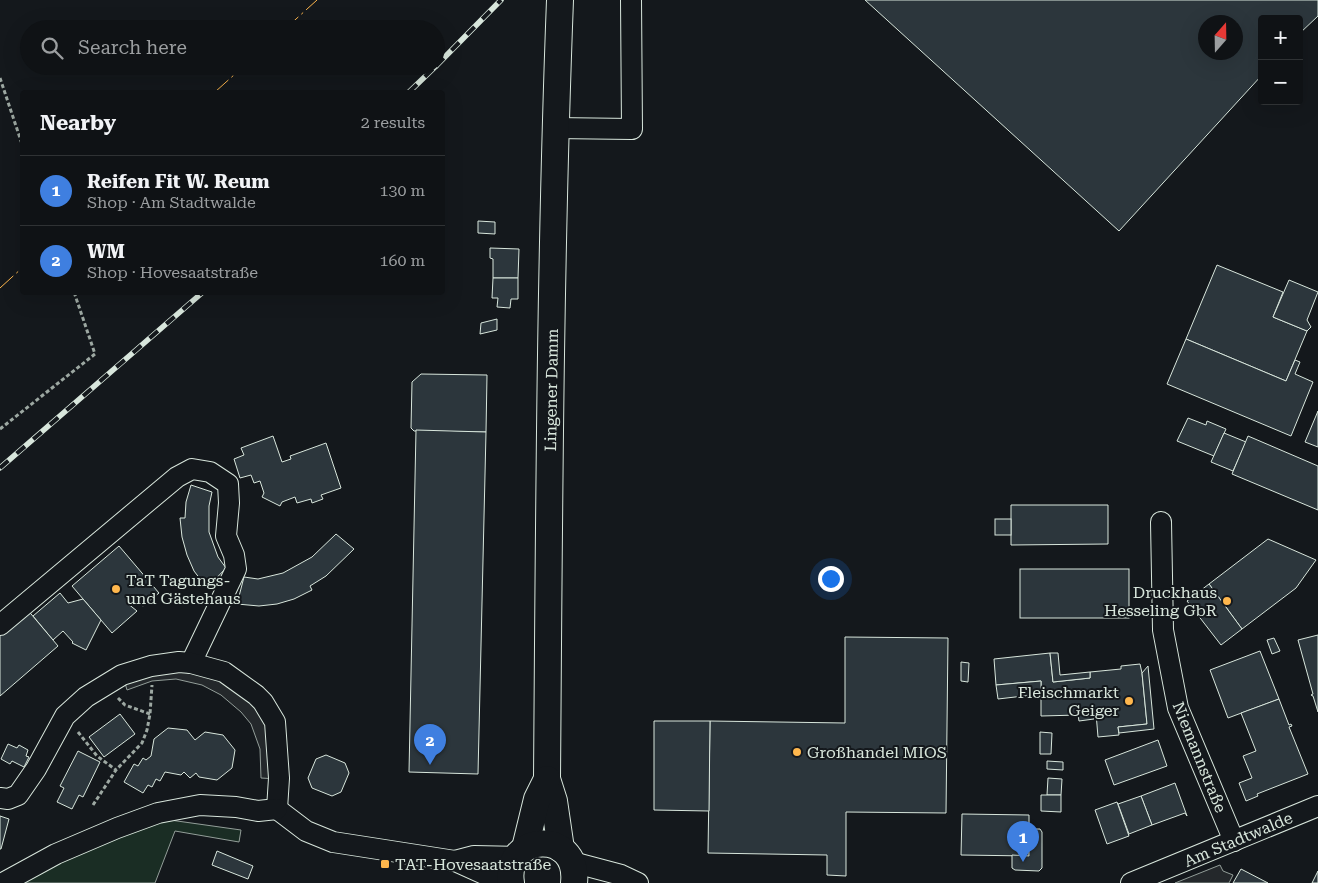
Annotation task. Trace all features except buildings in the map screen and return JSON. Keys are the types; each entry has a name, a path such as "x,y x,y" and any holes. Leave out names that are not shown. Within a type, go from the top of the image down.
{"main road":[{"name":"Lingener Damm","path":"560,0 555,128 550,420 547,779 569,865"},
{"name":"Lingener Damm","path":"511,883 511,866 520,853 537,799 547,779"},
{"path":"520,853 534,844 553,844 569,865"}],"street":[{"path":"555,128 632,129 631,0"},
{"path":"0,625 176,476 192,469 210,472 228,484 229,503 226,536 234,555 236,569 192,663"},
{"name":"Niemannstraße","path":"1161,522 1163,630 1178,708 1234,840"},
{"path":"0,798 8,799 18,795 36,769 65,716 86,697 122,675 152,666 179,662 192,663 224,672 263,702 275,722 278,778 277,809"},
{"path":"3,883 56,854 118,828 158,813 200,806 236,807 258,811 277,809 306,832 332,842 455,861 504,883"},
{"name":"Am Stadtwalde","path":"1130,883 1318,806"},
{"path":"455,861 474,856 520,853"},
{"path":"569,865 621,874 638,883"}],"path":[{"path":"0,78 20,138"},
{"path":"0,429 95,354 75,295"},
{"path":"93,805 116,770 142,743 150,714 152,666"},
{"path":"106,684 125,705 150,714"},
{"path":"65,716 97,756 116,770"}],"green space":[{"path":"170,820 241,830 239,842 175,831 155,883 16,883 126,830"}],"shaded area":[{"path":"152,669 209,673 250,699 269,723 277,779 261,778 260,749 251,724 241,712 221,695 202,685 176,679 152,681 127,690 123,676"},
{"path":"1220,865 1223,871 1233,875 1229,883 1175,883"}],"railway":[{"path":"445,57 501,0"},
{"path":"411,90 427,75"},
{"path":"0,468 200,295"}],"power":[{"path":"295,20 317,0"},
{"path":"217,90 234,75"},
{"path":"0,288 20,270"}],"place":[{"name":"TaT Tagungs- und Gästehaus","path":"116,589"},
{"name":"Druckhaus Hesseling GbR","path":"1227,601"},
{"name":"Fleischmarkt Geiger","path":"1129,701"},
{"name":"Großhandel MIOS","path":"797,752"},
{"name":"WM","path":"430,765"},
{"name":"Reifen Fit W. Reum","path":"1023,862"},
{"name":"TAT-Hovesaatstraße","path":"385,864"}]}
